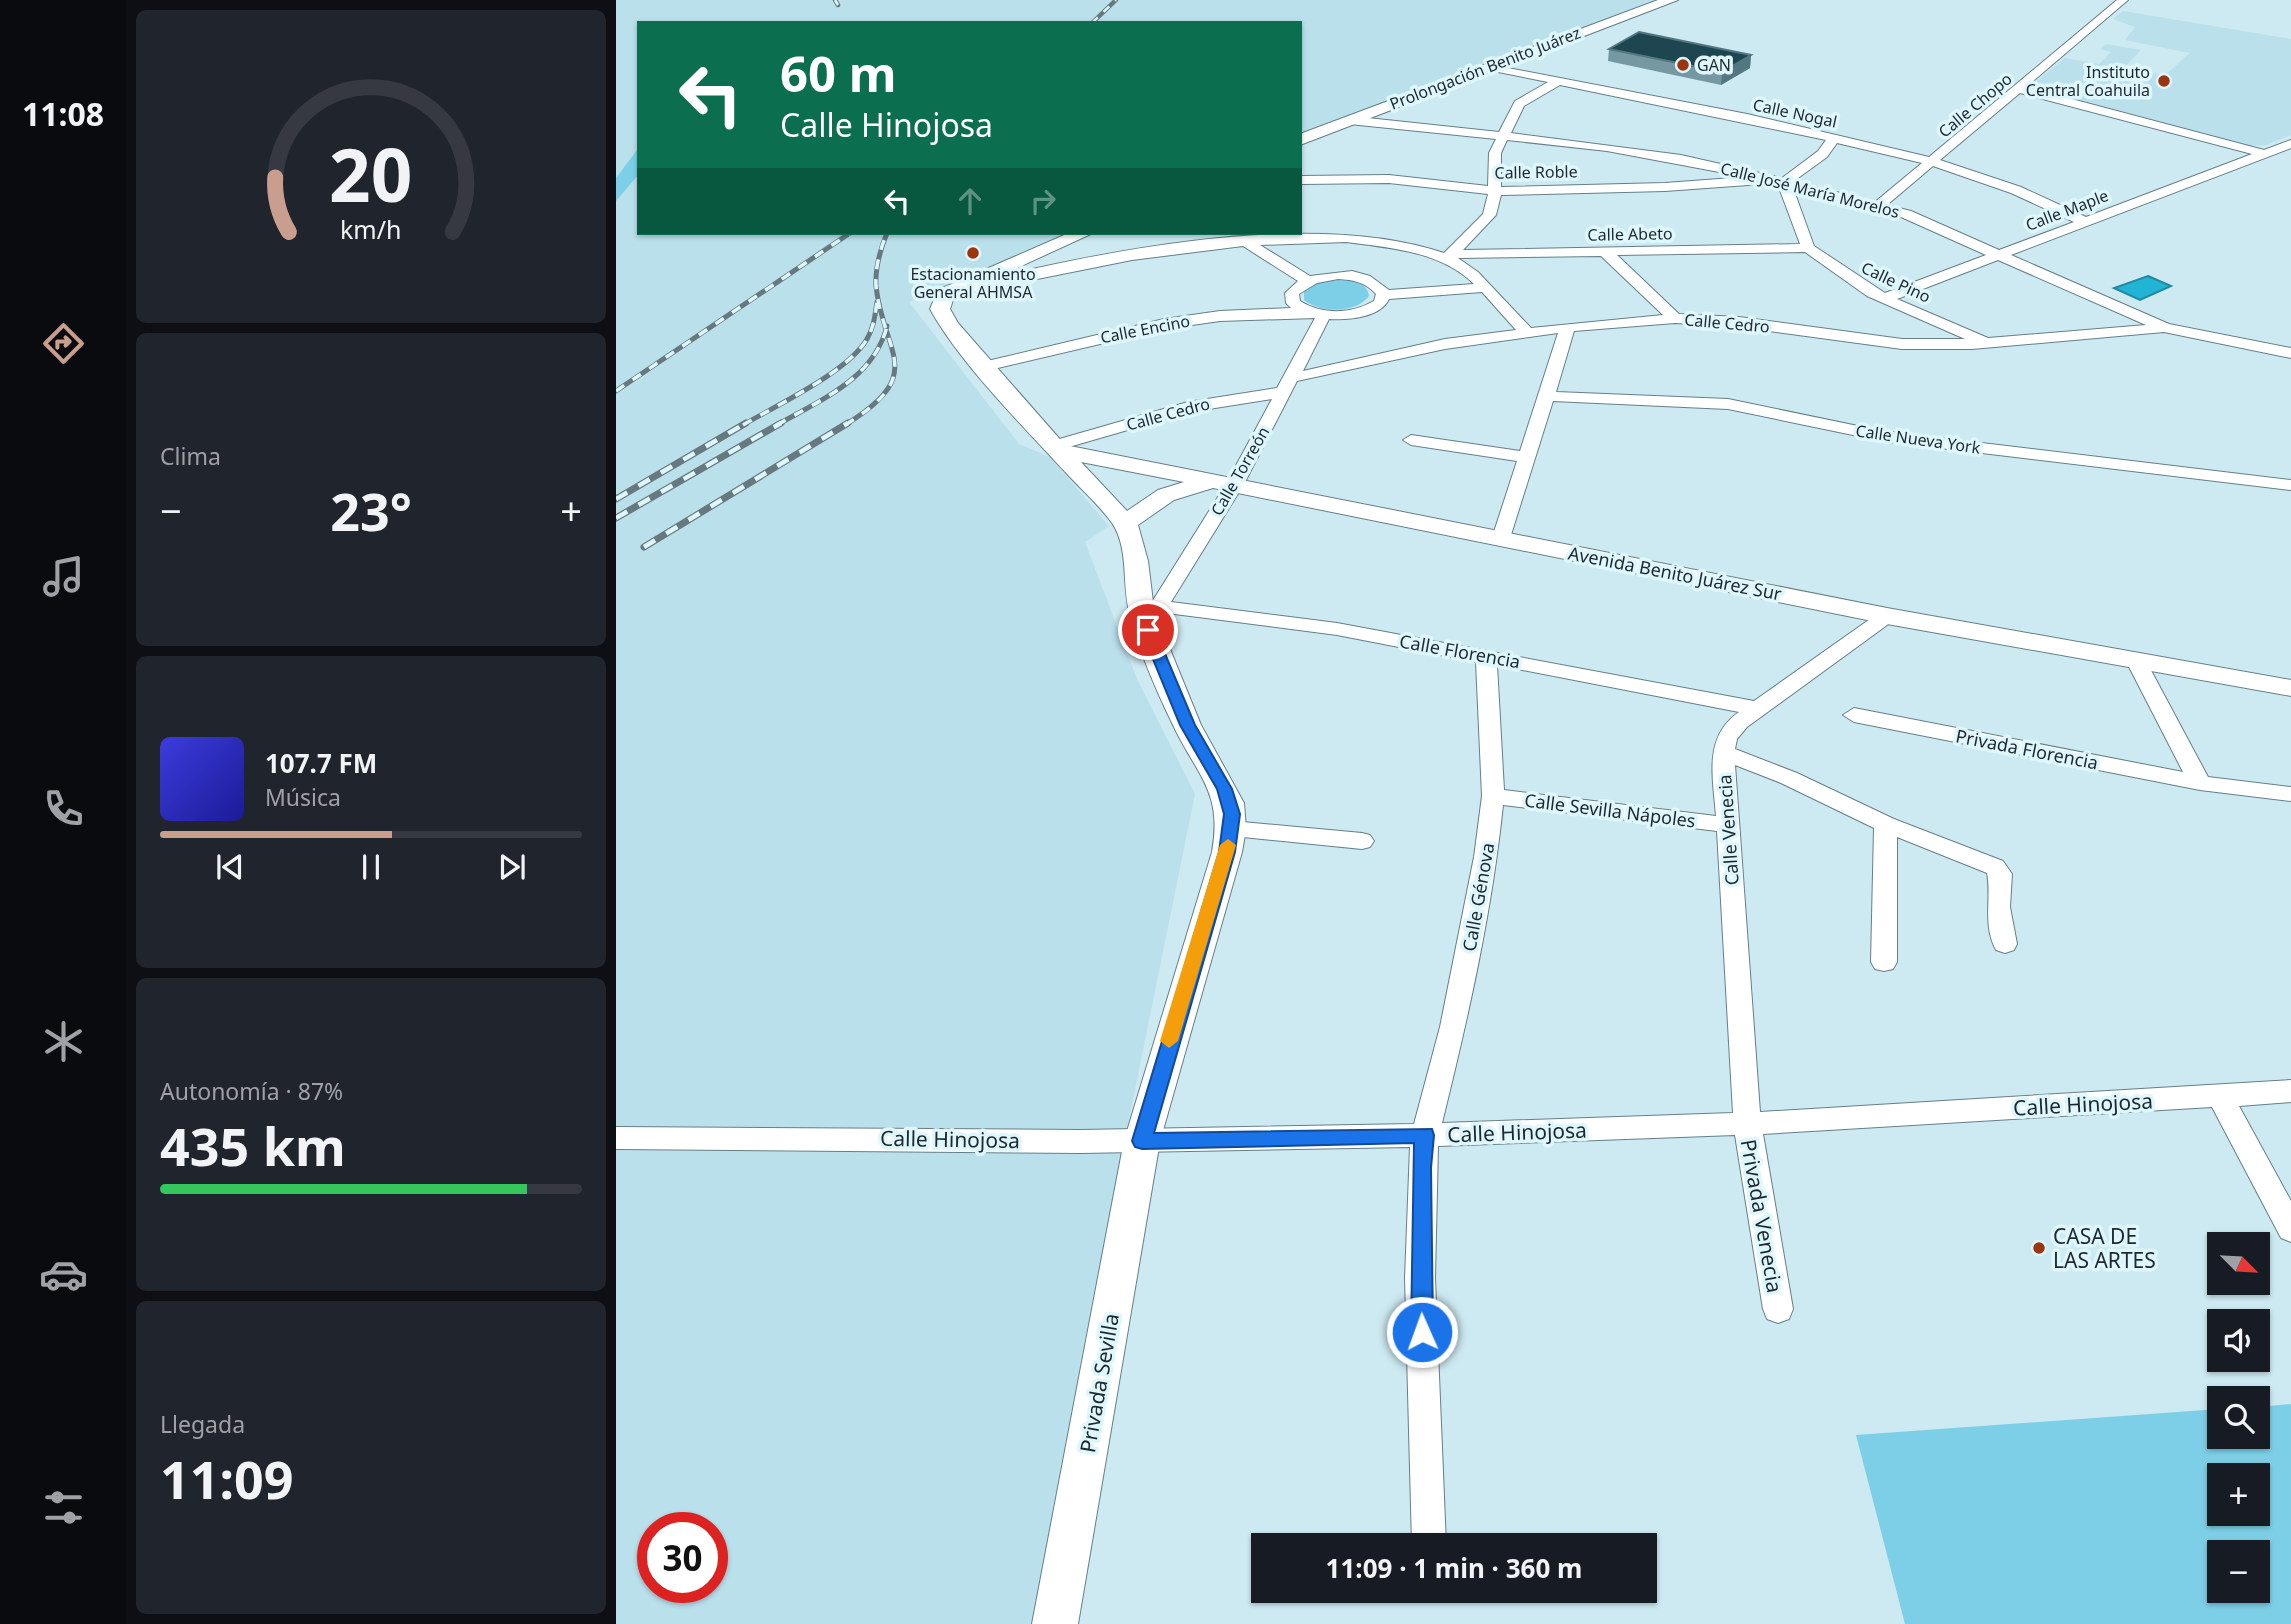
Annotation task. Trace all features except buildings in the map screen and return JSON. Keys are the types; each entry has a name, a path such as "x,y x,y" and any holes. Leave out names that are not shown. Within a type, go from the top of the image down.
{"street":[{"name":"Prolongación Benito Juárez","path":"1302,139 1487,67 1671,0"},
{"name":"Calle Chopo","path":"1878,206 2123,0"},
{"path":"1573,19 1650,8"},
{"name":"Calle Nogal","path":"1487,67 1834,138 1931,162 2016,190 2086,222"},
{"path":"1449,256 1489,215 1494,191 1495,153 1519,104 1557,82"},
{"path":"2019,89 2261,153"},
{"name":"Calle José María Morelos","path":"1349,120 1502,135 1681,159 1778,180 1913,218 2165,328 2289,349"},
{"path":"1808,248 1778,180 1823,154 1834,138"},
{"name":"Calle Maple","path":"1885,298 2261,153 2291,144"},
{"name":"Calle Roble","path":"1302,180 1389,179 1494,191 1665,187 1778,180"},
{"path":"1079,235 944,294 939,305 942,315 1025,415 1125,523 1187,725 1224,789 1232,814 1231,829 1362,841"},
{"path":"1238,235 1308,281"},
{"path":"944,294 1083,264 1248,243 1317,239 1373,240 1449,256 1470,272 1527,332"},
{"name":"Calle Abeto","path":"1449,256 1808,248"},
{"name":"Calle Pino","path":"1808,248 1838,272 1885,298 1986,343"},
{"path":"1605,252 1675,318"},
{"path":"1352,276 1379,285 1384,295 1380,303 1364,311 1316,314 1296,306 1291,299 1297,287 1308,281 1352,276"},
{"path":"1384,295 1483,288"},
{"name":"Calle Encino","path":"985,366 1164,324 1220,316 1316,314"},
{"name":"Calle Torreón","path":"1150,608 1287,385 1316,314"},
{"name":"Calle Cedro","path":"1058,449 1188,407 1287,385 1380,357 1568,327 1675,318 1740,322 1895,344 1986,343 2165,328"},
{"path":"1501,538 1568,327"},
{"name":"Calle Nueva York","path":"1545,396 1728,404 1882,436 2291,485"},
{"path":"1411,440 1526,457"},
{"name":"Avenida Benito Juárez Sur","path":"1058,449 1887,616 2291,688"},
{"path":"1125,523 1166,495 1226,482"},
{"name":"Calle Florencia","path":"1150,608 1305,624 1486,655 1759,709"},
{"name":"Calle Venecia","path":"1746,1124 1723,753 1730,730 1887,616"},
{"name":"Calle Génova","path":"1425,1135 1472,939 1493,796 1486,655"},
{"path":"2136,660 2200,783 2291,794"},
{"name":"Privada Florencia","path":"1854,715 2200,783"},
{"path":"1723,753 1809,787 1886,824 1996,867 2000,874 1998,907 2005,944"},
{"name":"Calle Sevilla Nápoles","path":"1493,796 1727,825"},
{"path":"1884,962 1886,824"},
{"name":"Privada Sevilla","path":"1055,1624 1142,1141 1231,829"},
{"name":"Calle Hinojosa","path":"616,1138 1142,1141 1425,1135 1746,1124 2291,1091"},
{"path":"2220,1096 2291,1229"},
{"name":"Privada Venecia","path":"1746,1124 1778,1309"},
{"path":"1425,1135 1421,1168 1420,1278 1429,1533"}],"shaded area":[{"path":"616,0 1659,0 1302,132 1302,21 637,21 637,235 1063,235 909,302 1019,444 1050,457 1109,526 1085,542 1137,679 1195,794 1127,1129 1033,1624 616,1624"},
{"name":"Instituto Central Coahuila","path":"2123,11 2291,39 2291,135 2266,145 2245,146 2030,87 2065,58 2099,64 2111,52 2100,49 2106,44 2141,50 2124,68 2165,75 2190,53 2125,40 2135,27 2113,19"},
{"path":"637,150 637,176 616,201 616,178"},
{"path":"2148,276 2171,286 2140,300 2114,288"},
{"path":"1338,280 1362,285 1369,296 1356,306 1338,310 1319,307 1304,300 1304,290 1317,283"},
{"path":"2291,1404 2291,1624 1905,1624 1856,1435 2207,1410 2207,1449 2270,1449 2270,1406"}],"railway":[{"path":"835,0 838,5"},
{"path":"1094,21 1116,0"},
{"path":"616,391 847,235"},
{"path":"886,235 876,272 880,309 886,329"},
{"path":"743,425 811,387 844,364 867,339 873,325 877,302"},
{"path":"777,425 827,397 858,374 880,344 886,329"},
{"path":"847,424 871,407 886,391 894,377 895,362 886,329"},
{"path":"616,499 746,423"},
{"path":"616,518 781,423"},
{"path":"644,547 847,424"}],"slow traffic":[{"path":"1169,1041 1228,845"}],"place":[{"name":"GAN","path":"1683,65"},
{"name":"Instituto Central Coahuila","path":"2164,81"},
{"name":"Estacionamiento General AHMSA","path":"973,253"},
{"name":"CASA DE LAS ARTES","path":"2039,1248"}],"route":[{"path":"1148,630 1187,725 1224,789 1232,814 1227,852 1170,1038 1142,1141 1425,1135 1421,1168 1422,1332"}]}
